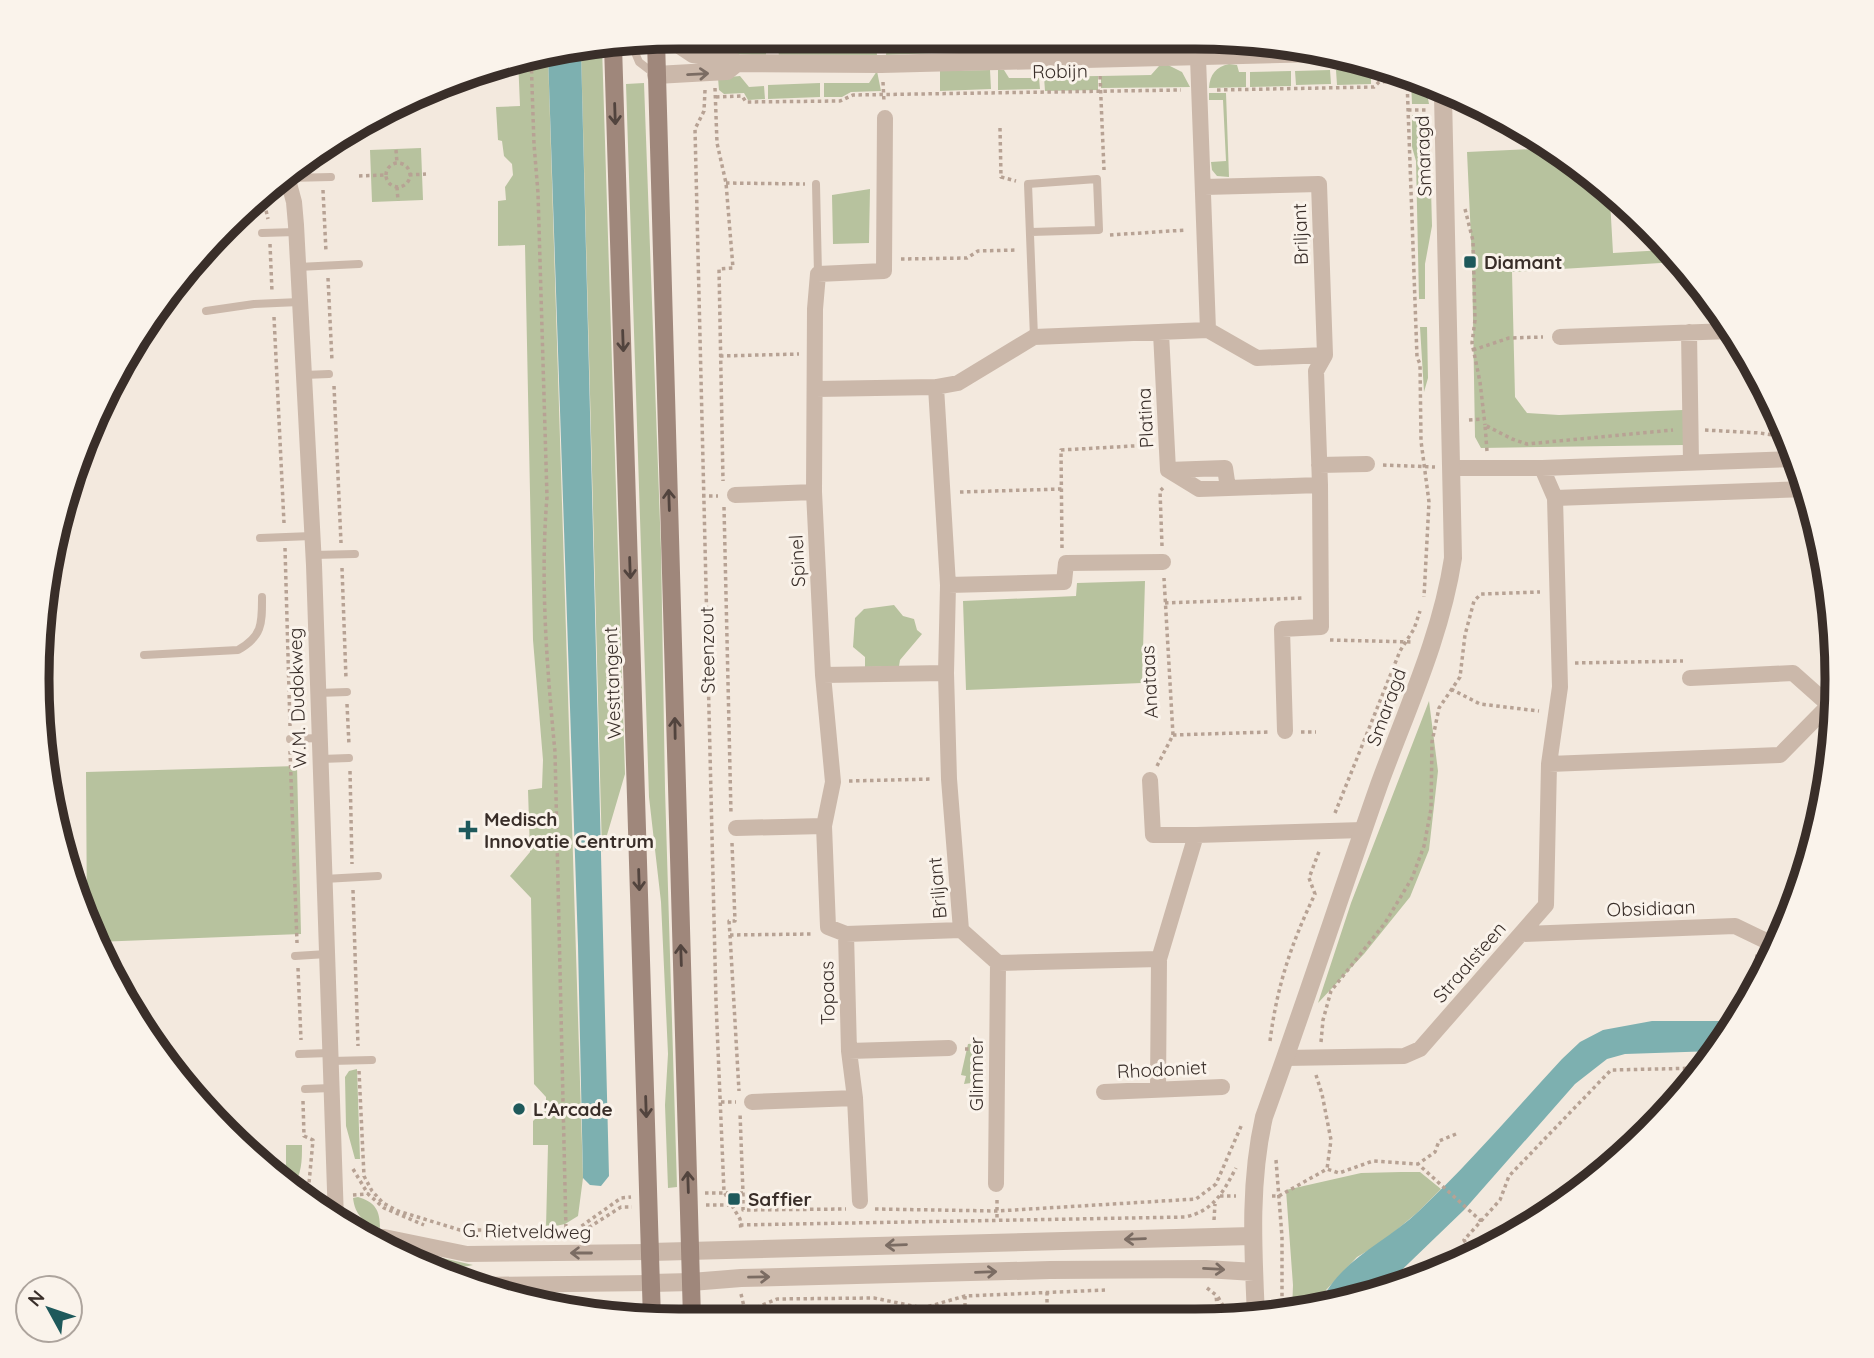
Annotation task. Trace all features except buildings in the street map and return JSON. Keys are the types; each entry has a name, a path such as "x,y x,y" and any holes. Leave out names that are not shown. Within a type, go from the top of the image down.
{"main road":[{"path":"656,50 692,1309"},
{"name":"Westtangent","path":"613,52 652,1308"}],"street":[{"name":"Robijn","path":"686,49 693,54 727,58 737,64 881,64 1281,55"},
{"path":"967,49 968,62"},
{"path":"1198,58 1208,330"},
{"name":"Robijn","path":"656,75 705,74 726,71 737,64"},
{"name":"Smaragd","path":"1256,1306 1253,1195 1257,1147 1264,1117 1448,593 1453,558 1443,100"},
{"path":"818,274 884,271 885,118"},
{"name":"W.M. Dudokweg","path":"290,184 296,232 313,555 336,1207"},
{"name":"Briljant","path":"1204,187 1319,184 1325,355 1316,371 1321,627"},
{"name":"Spinel","path":"818,274 815,309 814,492 833,782 824,826 828,927"},
{"path":"816,389 936,387 958,383 1034,337 1208,330 1257,358 1325,355"},
{"path":"1560,337 1720,331"},
{"path":"1689,332 1691,463"},
{"name":"Platina","path":"1161,333 1167,444 1172,472"},
{"name":"Briljant","path":"936,387 948,584 946,673 949,779 961,930 998,963"},
{"path":"1452,468 1542,468 1785,459"},
{"path":"1319,465 1367,464"},
{"name":"Straalsteen","path":"1286,1058 1404,1056 1420,1049 1546,905 1549,764 1560,687 1555,498 1542,468"},
{"path":"1172,472 1199,489 1320,485"},
{"path":"1555,498 1796,489"},
{"path":"730,496 814,492"},
{"path":"948,584 1064,582 1066,563 1163,562"},
{"path":"1285,731 1282,629 1321,627"},
{"path":"824,675 946,673"},
{"path":"1690,678 1793,673 1825,697"},
{"path":"1549,764 1780,755 1824,709"},
{"path":"1150,780 1153,835 1363,830"},
{"path":"733,828 824,826"},
{"path":"1158,1090 1159,959 1196,835"},
{"name":"Obsidiaan","path":"1521,934 1735,926 1769,939"},
{"path":"828,927 846,934 961,930"},
{"name":"Topaas","path":"846,934 849,1051 855,1098 861,1206"},
{"path":"998,963 1159,959"},
{"name":"Glimmer","path":"996,1184 998,963"},
{"name":"Topaas","path":"849,1051 949,1048"},
{"name":"Rhodoniet","path":"1104,1092 1222,1087"},
{"path":"752,1102 855,1098"},
{"path":"650,1252 1252,1236"},
{"name":"G. Rietveldweg","path":"388,1238 467,1254 650,1252"},
{"path":"505,1285 691,1282 741,1278 1050,1269 1196,1268 1254,1272"}],"lane":[{"path":"634,50 639,62 656,75"},
{"path":"298,177 327,177"},
{"path":"1031,232 1099,230 1097,179 1028,184 1034,337"},
{"path":"816,184 818,274"},
{"path":"266,233 296,232"},
{"path":"298,267 359,264"},
{"path":"206,311 299,302"},
{"path":"304,375 329,374"},
{"path":"260,538 312,536"},
{"path":"313,555 355,554"},
{"path":"144,655 238,650 249,644 258,634 262,622 261,597"},
{"path":"318,693 347,692"},
{"path":"290,740 320,738"},
{"path":"321,759 349,758"},
{"path":"324,879 378,876"},
{"path":"296,955 327,954"},
{"path":"300,1054 358,1061 372,1060"},
{"path":"304,1089 331,1088"}],"path":[{"path":"1097,179 1104,173 1099,60"},
{"path":"881,64 885,118"},
{"path":"531,67 547,497 544,531 549,692 555,752 566,1231"},
{"path":"705,74 704,111 695,129 695,143 716,1002 724,1192 740,1219 740,1249"},
{"name":"Robijn","path":"726,183 717,143 716,96 742,96 746,102 800,102 840,101 853,95 884,94 1374,88 1379,82 1394,81"},
{"path":"1269,1049 1278,987 1287,958 1315,894 1309,878 1405,642 1414,629 1426,586 1429,502 1421,441 1407,86"},
{"path":"1408,110 1430,110"},
{"path":"1000,128 1001,177 1028,184"},
{"path":"396,150 397,163"},
{"path":"323,159 327,177 327,266 332,360"},
{"path":"397,163 389,167 386,175 389,183 397,187"},
{"path":"397,163 406,167 409,175 406,183 397,187"},
{"path":"409,175 426,174"},
{"path":"359,176 386,175"},
{"path":"723,482 719,269 733,268 726,183 816,184"},
{"path":"397,187 398,201"},
{"path":"1463,198 1473,241 1475,320 1471,333 1485,425 1488,468"},
{"path":"264,205 273,303 285,537 300,1054"},
{"path":"1099,230 1107,235 1206,229"},
{"path":"884,260 967,258 978,251 1032,249"},
{"path":"1473,350 1509,338 1560,337"},
{"path":"720,356 815,354"},
{"path":"334,385 364,1176 383,1203 460,1230 576,1230 621,1198 648,1201"},
{"path":"1485,425 1512,439 1527,443 1549,443 1644,431 1691,430 1776,435"},
{"path":"1066,563 1062,556 1061,450 1167,444"},
{"path":"1367,464 1452,468"},
{"name":"Anataas","path":"1150,780 1173,735 1160,491 1172,472"},
{"path":"944,491 1062,489"},
{"name":"Steenzout","path":"730,496 735,921 729,920 743,1193 740,1219"},
{"path":"1327,1169 1331,1140 1316,1058 1323,1020 1331,991 1385,923 1412,878 1424,846 1430,809 1434,733 1439,708 1460,677 1465,635 1474,601 1481,594 1558,592"},
{"path":"1165,603 1321,596"},
{"path":"1321,627 1331,641 1432,642"},
{"path":"1559,663 1689,660 1690,678"},
{"path":"1451,689 1486,706 1556,713"},
{"path":"1173,735 1316,732"},
{"path":"833,782 949,779"},
{"path":"730,935 823,934 828,927"},
{"path":"1756,965 1757,951 1766,944"},
{"path":"949,1048 997,1049"},
{"path":"1469,1246 1464,1240 1500,1200 1509,1176 1611,1070 1691,1068"},
{"path":"304,1089 304,1136 313,1140 309,1189"},
{"path":"743,1210 861,1206 997,1211 1196,1199 1216,1184 1244,1121"},
{"path":"1279,1196 1327,1169 1339,1173 1373,1161 1418,1164 1435,1152 1439,1140 1456,1134"},
{"path":"1274,1150 1279,1196 1282,1303"},
{"path":"740,1225 1185,1217 1215,1204 1226,1190 1240,1161"},
{"path":"1418,1164 1481,1221"},
{"path":"689,1199 724,1192 743,1193"},
{"name":"G. Rietveldweg","path":"353,1195 368,1194 384,1208 435,1229"},
{"path":"689,1199 732,1205"},
{"name":"G. Rietveldweg","path":"510,1236 576,1236 621,1207 648,1201"},
{"path":"1214,1223 1215,1204"},
{"name":"G. Rietveldweg","path":"447,1233 471,1237"},
{"path":"741,1278 740,1297 744,1309"},
{"path":"1216,1282 1217,1308"},
{"path":"1200,1287 1209,1288 1224,1308"},
{"path":"759,1309 777,1299 874,1298 923,1308 965,1296 1114,1290"},
{"path":"1047,1292 1047,1309"}],"green space":[{"path":"720,49 766,49 766,56 720,53"},
{"path":"778,49 876,49 877,55 779,58"},
{"path":"887,49 932,49 932,53 886,55"},
{"path":"602,53 625,774 602,852 581,57"},
{"path":"548,63 583,1178 578,1216 565,1224 546,1228 548,1145 533,1145 533,1121 546,1108 546,1097 534,1084 531,898 510,876 530,852 528,790 542,788 543,760 533,640 525,245 498,246 498,201 506,200 505,187 513,175 512,164 504,156 502,141 498,140 496,107 520,106 518,69"},
{"path":"1229,64 1237,65 1239,72 1246,72 1246,87 1209,88 1214,72"},
{"path":"1168,65 1182,72 1190,87 1101,88 1101,76 1151,75 1159,66"},
{"path":"1354,69 1376,77 1371,79 1371,84 1337,85 1336,70"},
{"path":"990,70 991,89 940,91 940,71"},
{"path":"998,70 1004,70 1009,78 1039,78 1040,89 998,90"},
{"path":"1330,70 1331,84 1296,85 1295,71"},
{"path":"877,71 881,91 851,92 842,97 824,97 824,83 869,83"},
{"path":"1291,71 1291,86 1250,87 1250,72"},
{"path":"740,76 749,87 764,86 765,99 748,100 744,93 724,94 719,90 718,78"},
{"path":"1098,76 1098,90 1045,91 1044,77"},
{"path":"644,83 661,550 677,1187 668,1188 665,1105 668,1054 661,902 649,797 626,84"},
{"path":"820,83 820,97 768,99 768,85"},
{"path":"1411,87 1427,93 1429,104 1412,104"},
{"path":"1209,93 1226,93 1229,177 1217,176 1212,170 1211,162 1226,161 1223,100 1209,100"},
{"path":"1429,114 1432,226 1425,264 1425,299 1419,299 1416,161 1412,147 1412,115"},
{"path":"421,148 423,200 372,202 370,150"},
{"path":"1535,149 1579,179 1610,205 1613,253 1656,250 1668,263 1512,272 1515,397 1527,413 1559,415 1683,410 1683,445 1481,448 1475,437 1467,152"},
{"path":"870,189 869,243 833,244 832,195"},
{"path":"1420,327 1427,327 1428,378 1424,392"},
{"path":"1145,581 1142,683 966,690 963,601 1076,596 1077,583"},
{"path":"894,605 903,616 914,619 917,630 922,634 900,660 899,666 865,667 865,657 853,647 855,618 864,609"},
{"path":"1429,701 1438,771 1429,850 1410,897 1364,954 1318,1003 1351,903"},
{"path":"297,766 301,934 107,942 87,894 86,772"},
{"path":"976,1043 976,1050 981,1051 980,1072 975,1073 971,1083 964,1084 966,1076 961,1075 968,1044"},
{"path":"357,1069 360,1159 355,1159 346,1126 345,1077 349,1071"},
{"path":"286,1145 302,1145 300,1172 296,1180 284,1169"},
{"path":"1420,1172 1441,1189 1381,1243 1357,1257 1323,1296 1292,1301 1286,1190 1361,1173"},
{"path":"353,1198 369,1201 375,1208 380,1228 369,1224 358,1214"},
{"path":"420,1253 473,1265 456,1268"}],"water":[{"path":"581,57 609,1176 601,1186 590,1185 583,1178 578,945 548,63"},
{"path":"1652,1021 1724,1021 1703,1051 1625,1054 1607,1059 1575,1084 1464,1210 1394,1277 1324,1296 1351,1264 1405,1223 1438,1193 1562,1059 1580,1042 1603,1030"}],"place":[{"name":"Diamant","path":"1470,262"},
{"name":"Medisch Innovatie Centrum","path":"468,830"},
{"name":"L'Arcade","path":"519,1109"},
{"name":"Saffier","path":"734,1199"}]}
